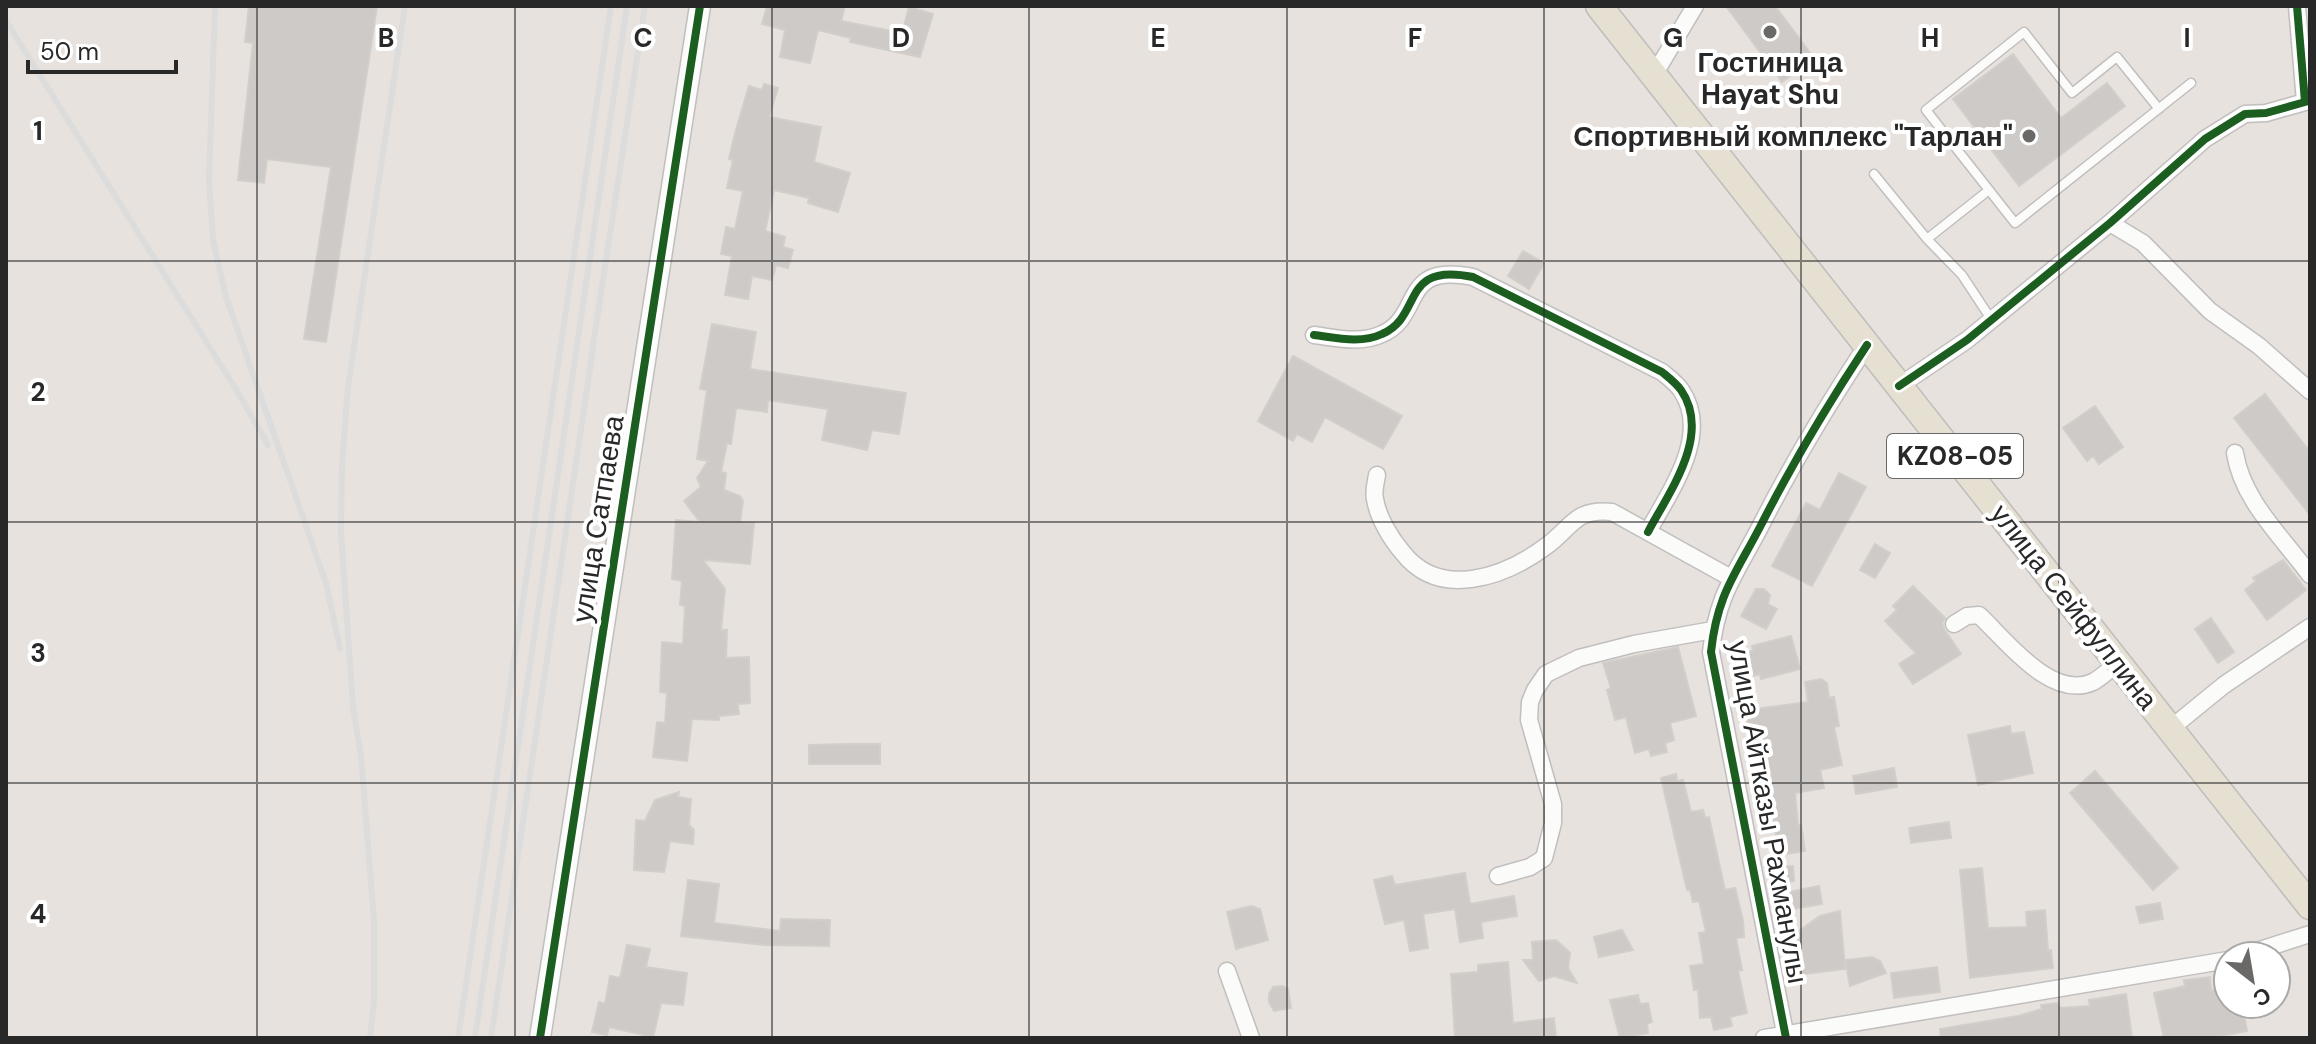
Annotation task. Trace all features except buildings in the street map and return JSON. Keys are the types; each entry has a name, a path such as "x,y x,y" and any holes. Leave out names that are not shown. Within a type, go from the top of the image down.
{"main road":[{"name":"улица Сейфуллина","path":"1599,6 2310,906"}],"street":[{"name":"улица Сатпаева","path":"540,1038 700,6"},
{"path":"1654,75 1695,6"},
{"path":"1899,386 1992,320 2110,223 2205,139 2245,114 2266,113 2305,102 2307,86 2297,6"},
{"path":"2110,223 2143,243 2210,311 2259,346 2310,391"},
{"path":"1314,335 1355,340 1386,333 1397,323 1425,282 1443,273 1455,273 1473,277 1662,372 1680,387 1688,403 1691,428 1688,455 1648,532"},
{"name":"улица Айтказы Рахманулы","path":"1786,1037 1711,652 1713,630 1724,589 1789,470 1867,345"},
{"path":"2235,453 2238,472 2256,502 2310,575"},
{"path":"1377,475 1374,498 1393,540 1408,560 1424,572 1447,581 1488,576 1521,562 1547,546 1572,521 1597,510 1612,512 1731,578"},
{"path":"1954,624 1967,616 1979,615 2028,665 2055,680 2076,686 2092,682 2118,663"},
{"path":"2170,729 2224,685 2310,627"},
{"path":"1498,876 1530,867 1544,858 1550,834 1553,804 1529,720 1530,702 1546,674 1579,658 1634,644 1713,630"},
{"path":"1764,1038 1786,1037 2212,963"},
{"path":"1227,971 1251,1038"}],"lane":[{"path":"2159,109 2117,57 2072,93 2024,32 1926,110 2015,223 2159,109 2191,83"},
{"path":"1874,174 1927,239 1962,275 1992,320"},
{"path":"1927,239 1989,190"}],"railway":[{"path":"215,6 209,180 213,240 226,297 326,583 340,649"},
{"path":"370,1038 374,1000 374,920 361,756 353,707 341,532 342,464 348,387 405,6"},
{"path":"458,1038 611,6"},
{"path":"475,1038 627,6"},
{"path":"591,358 645,6"},
{"path":"6,21 268,445"},
{"path":"491,1038 593,348"}],"cycle path":[{"path":"540,1038 700,6"},
{"path":"1899,386 1967,340 2110,223 2205,139 2245,114 2266,113 2305,102 2297,6"},
{"path":"1314,335 1357,340 1382,334 1395,326 1423,284 1433,277 1450,274 1473,277 1662,372 1681,390 1689,407 1692,426 1684,463 1648,532"},
{"path":"1786,1038 1711,652 1718,615 1735,573 1824,412 1867,345"}],"place":[{"name":"Гостиница Hayat Shu","path":"1770,32"},
{"name":"Спортивный комплекс \"Тарлан\"","path":"2029,136"}]}
